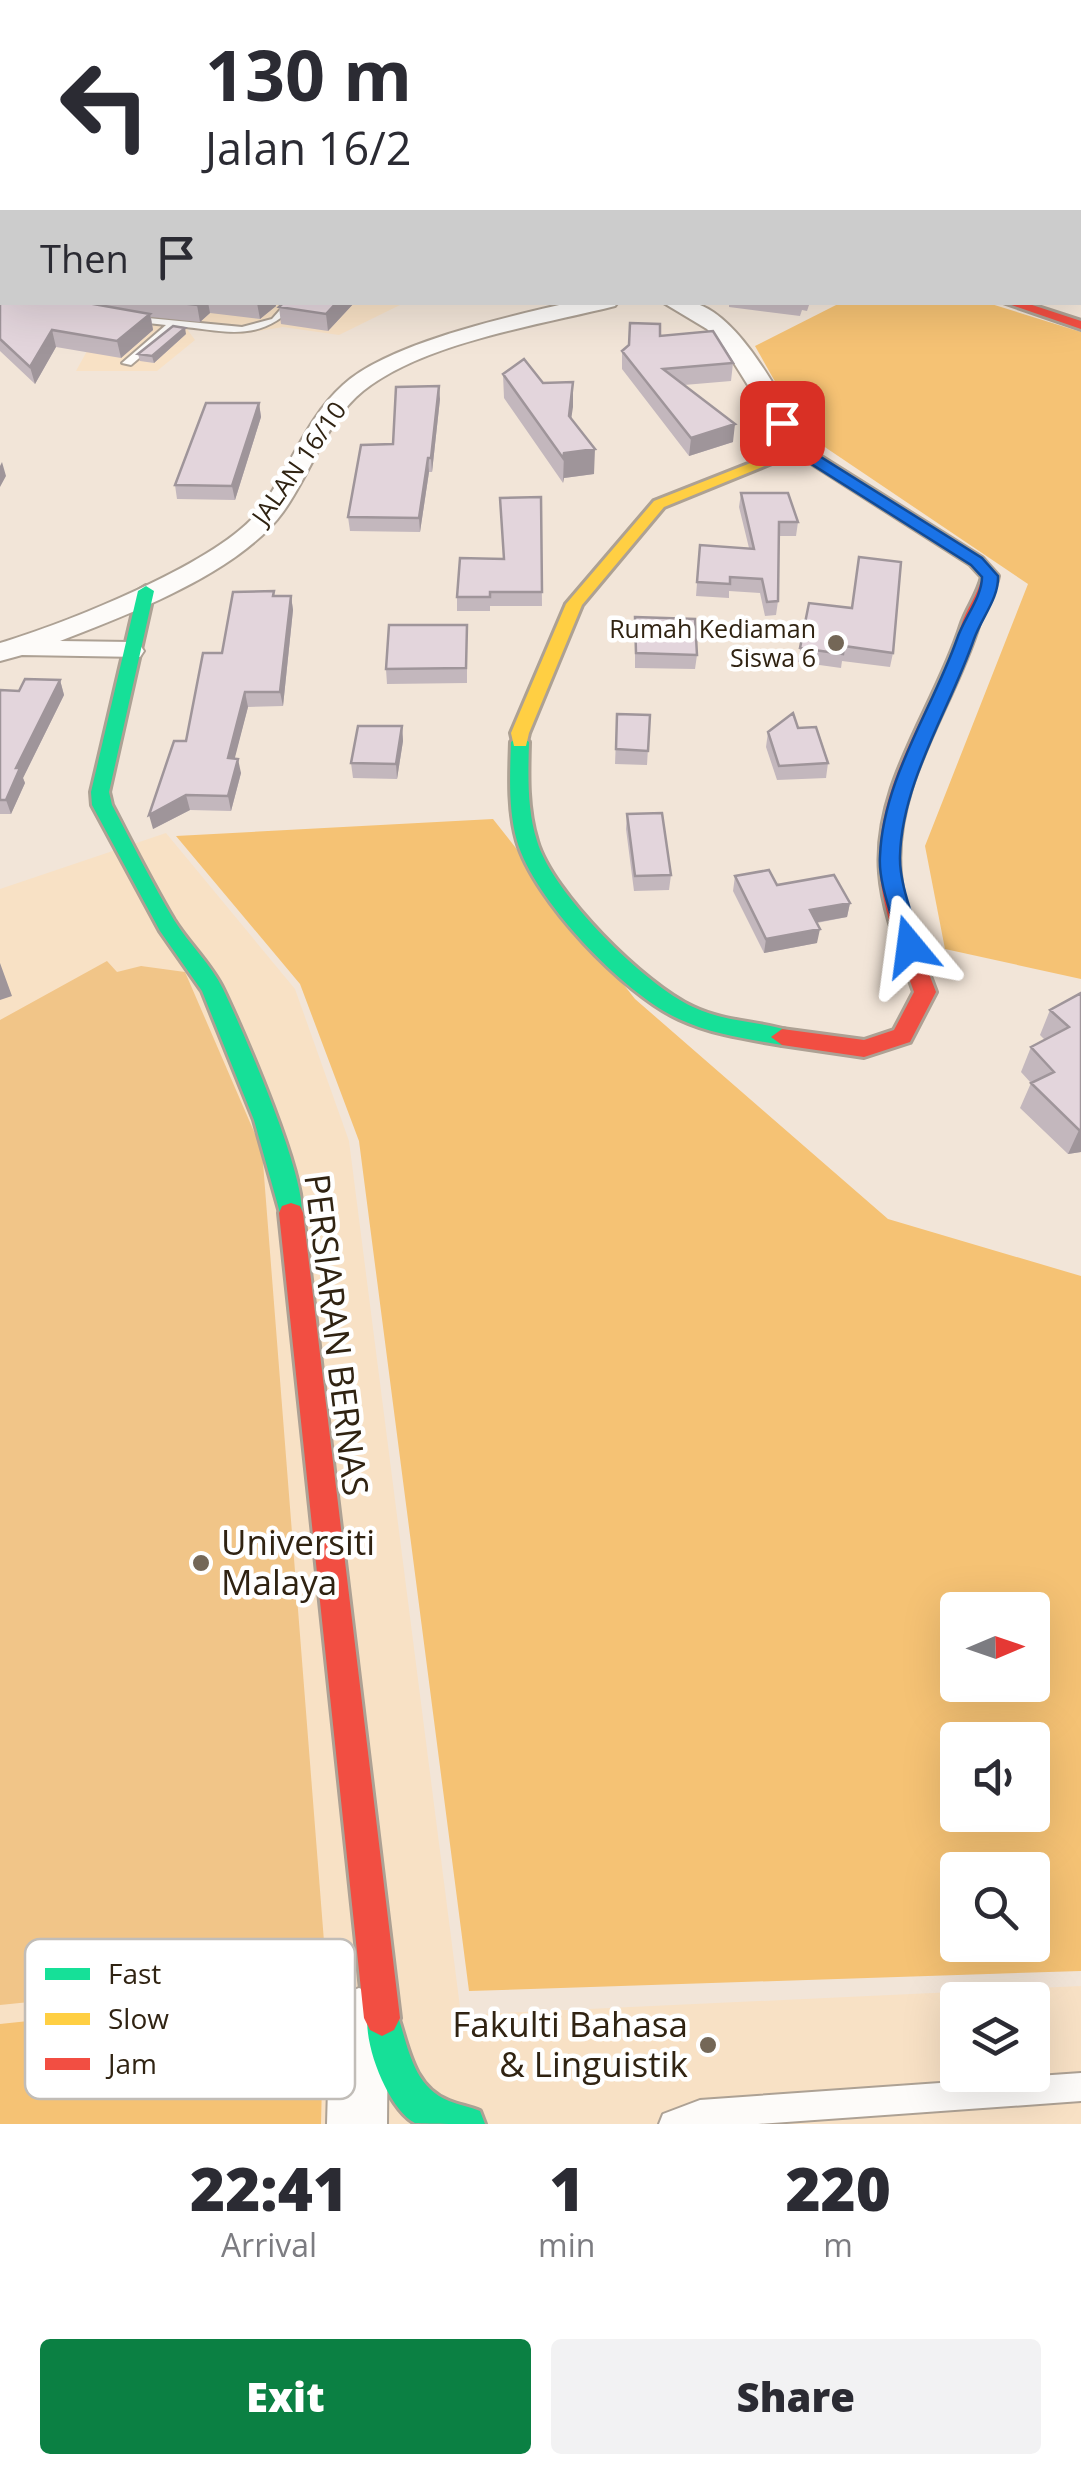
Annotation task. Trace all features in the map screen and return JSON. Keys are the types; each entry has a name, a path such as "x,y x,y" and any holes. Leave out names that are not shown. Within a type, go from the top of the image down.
{"street":[{"name":"JALAN 16/10","path":"8,651 204,564 262,524 352,387 398,363 458,340 594,305"},
{"path":"678,305 713,322 732,343 799,450 976,561 990,576 990,592 975,612 948,691 917,750 898,806 889,859 898,907 924,992 902,1036 864,1049 772,1038 716,1025 672,1006 618,964 579,921 531,854 520,783 520,733 574,604 659,504 799,450"},
{"path":"1018,305 1081,325"},
{"name":"PERSIARAN BERNAS","path":"146,591 100,792 102,805 166,926 212,988 266,1120 288,1190 373,1968 387,2045 406,2089 431,2117 467,2124"},
{"path":"89,618 130,650"},
{"path":"8,651 130,650"},
{"path":"357,2124 358,2017 373,1968"}],"lane":[{"path":"118,316 173,324 261,327 275,321 289,305"},
{"path":"127,363 173,324"},
{"path":"673,2124 700,2114 1081,2088"}],"shaded area":[{"path":"0,305 400,305 339,335 283,327 240,334 187,329 195,340 157,371 76,371 93,340 0,335"},
{"path":"836,305 994,305 1081,332 1081,979 945,949 925,846 1028,584 804,433 755,346"},
{"path":"493,819 635,999 888,1219 1081,1276 1081,1971 469,1991 359,1141 300,984 176,836"},
{"name":"Universiti Malaya","path":"166,833 295,989 349,1141 461,2015 940,1993 940,2092 1050,2092 1050,1987 1081,1986 1081,2124 0,2124 0,889"},
{"path":"107,961 117,972 141,966 185,972 262,1150 324,1939 25,1939 25,2002 0,2005 0,1020"},
{"path":"25,2021 25,2099 322,2099 321,2124 0,2124 0,2024"}],"building":[{"path":"0,305 99,305 150,314 117,341 52,330 30,367 0,339"},
{"path":"281,305 334,305 326,314"},
{"path":"630,323 660,324 660,336 713,331 733,363 663,369 735,424 691,438 622,351 629,345"},
{"path":"173,326 185,328 152,356 138,354"},
{"path":"524,359 543,383 573,382 569,416 595,449 564,453 563,458 503,374"},
{"path":"439,386 419,518 348,517 361,445 393,444 396,387"},
{"path":"206,403 259,403 232,486 175,485"},
{"path":"741,493 788,493 798,522 779,522 778,601 767,602 762,579 730,577 730,584 697,582 700,545 754,549"},
{"path":"541,497 542,592 490,592 490,597 457,597 460,558 504,559 500,498"},
{"path":"859,557 901,562 893,653 844,646 843,654 800,648 809,603 852,608"},
{"path":"274,591 273,596 291,596 280,692 245,692 228,758 238,759 228,796 186,795 149,815 174,741 186,741 203,653 222,653 233,592"},
{"path":"635,617 695,619 697,655 636,653"},
{"path":"389,625 467,625 466,668 386,669"},
{"path":"25,679 60,680 16,768 20,768 6,800 0,800 0,690 19,691"},
{"path":"793,713 798,728 816,727 828,763 779,766 768,732"},
{"path":"617,714 650,715 648,751 616,749"},
{"path":"358,726 402,726 396,764 351,763"},
{"path":"662,813 671,875 635,876 627,814"},
{"path":"769,870 777,885 834,875 850,903 810,910 820,929 766,939 735,876"},
{"path":"1081,993 1079,1130 1031,1083 1054,1072 1031,1047 1069,1027 1050,1010"}],"traffic: fast":[{"path":"146,591 100,792 102,805 167,926 212,988 266,1120 288,1189 291,1213"},
{"path":"520,742 520,800 527,843 543,873 575,916 635,978 672,1006 712,1023 782,1037"},
{"path":"382,2018 391,2056 406,2088 430,2111 467,2124"}],"traffic: slow":[{"path":"520,742 520,733 574,604 659,504 799,449"}],"traffic: jam":[{"path":"1018,305 1081,325"},
{"path":"782,1037 864,1049 902,1036 925,992 892,888 893,818 911,764 958,662 990,576 976,561 799,449"},
{"path":"291,1213 382,2018"}],"place":[{"name":"Rumah Kediaman Siswa 6","path":"836,643"},
{"name":"Universiti Malaya","path":"201,1563"},
{"name":"Fakulti Bahasa & Linguistik","path":"708,2045"}],"route":[{"path":"782,423 799,450 976,561 990,576 990,592 975,612 948,691 917,750 898,806 889,859 910,946"}]}
